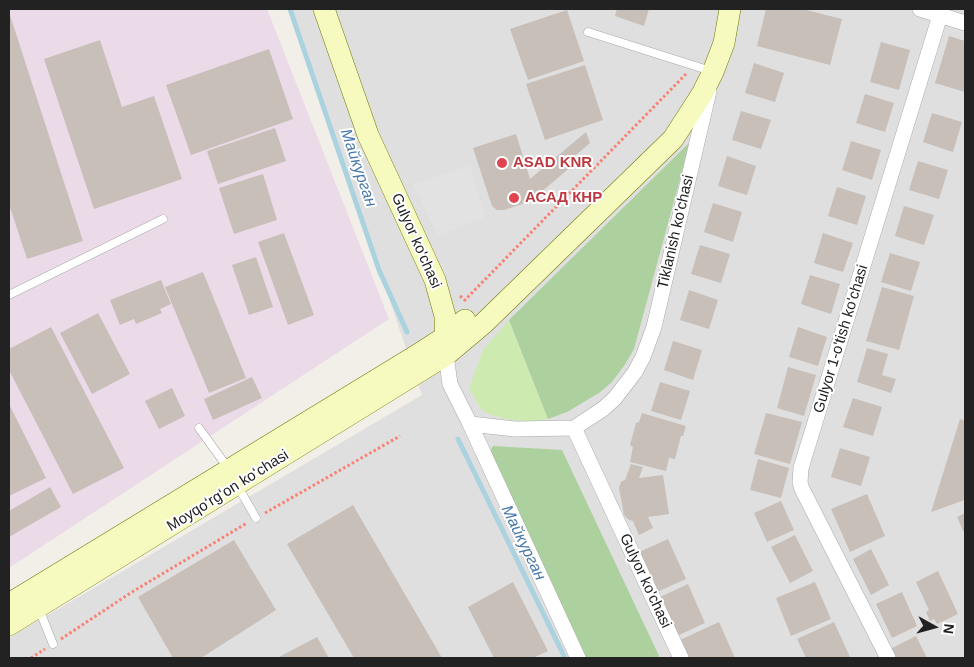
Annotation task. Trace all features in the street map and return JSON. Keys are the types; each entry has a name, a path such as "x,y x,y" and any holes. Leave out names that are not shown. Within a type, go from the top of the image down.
{"street":[{"name":"Gulyor ko'chasi","path":"324,9 368,135 435,280 445,316 445,346 450,384 578,658"},
{"name":"Tiklanish ko'chasi","path":"574,428 603,409 615,398 635,372 643,357 654,327 704,69 724,43 730,9"},
{"path":"920,9 941,12 965,23"},
{"name":"Gulyor 1-o'tish ko'chasi","path":"888,658 802,489 800,483 801,468 941,12"},
{"name":"Moyqoʻrgʻon koʻchasi","path":"9,625 233,477 484,323 673,138 702,94 704,69"},
{"path":"470,424 515,429 574,428"},
{"name":"Gulyor ko'chasi","path":"574,428 681,658"},
{"name":"Moyqoʻrgʻon koʻchasi","path":"9,604 233,477"}],"lane":[{"path":"588,32 704,69"},
{"path":"9,295 163,219"},
{"path":"199,428 233,477 256,518"},
{"path":"38,607 54,644"}],"path":[{"path":"456,290 460,298 465,300 704,69"},
{"path":"31,658 132,592 256,518 400,436"}],"shaded area":[{"path":"9,9 267,9 389,319 9,568"},
{"path":"290,9 965,9 965,658 9,658 9,638 422,395"},
{"path":"470,166 485,217 438,235 413,184"}],"green space":[{"path":"690,142 634,349 612,382 599,393 567,412 548,419 509,320"},
{"path":"509,320 548,419 531,422 506,419 488,414 481,409 469,389 483,350"},
{"path":"493,446 562,450 660,658 584,658 488,456"}],"building":[{"path":"617,9 649,9 644,26 615,16"},
{"path":"766,9 802,9 842,19 830,65 757,46"},
{"path":"567,10 584,61 528,80 510,29"},
{"path":"9,12 83,241 27,259 9,204"},
{"path":"949,36 965,41 965,92 935,83"},
{"path":"100,40 122,107 154,96 182,179 94,209 44,59"},
{"path":"881,42 910,50 899,90 870,82"},
{"path":"269,49 293,119 191,155 166,85"},
{"path":"754,63 784,73 775,102 745,93"},
{"path":"585,65 603,120 545,140 526,84"},
{"path":"865,94 894,103 885,132 856,123"},
{"path":"741,111 771,120 761,149 732,140"},
{"path":"932,113 962,122 953,152 923,142"},
{"path":"275,128 286,161 218,184 207,151"},
{"name":"ASAD KNR","path":"586,132 590,143 570,160 573,165 533,199 504,210 497,210 492,206 473,148 516,134 530,179"},
{"path":"851,141 881,150 872,180 842,170"},
{"path":"727,156 756,166 747,195 718,186"},
{"path":"918,161 948,170 939,199 909,190"},
{"path":"263,174 277,220 234,234 219,188"},
{"path":"837,187 866,196 857,225 828,216"},
{"path":"713,203 742,212 733,242 704,232"},
{"path":"904,206 934,215 924,245 895,236"},
{"path":"284,233 314,315 288,325 258,242"},
{"path":"823,233 853,243 843,272 814,263"},
{"path":"700,245 730,254 721,283 691,274"},
{"path":"890,253 920,262 911,291 881,282"},
{"path":"256,257 273,307 249,315 232,265"},
{"path":"203,272 246,378 209,393 165,287"},
{"path":"810,275 840,284 831,314 801,304"},
{"path":"161,280 171,304 160,309 162,313 136,324 134,319 120,325 110,300"},
{"path":"882,287 914,296 899,350 866,341"},
{"path":"689,290 718,300 709,329 680,320"},
{"path":"98,313 130,374 92,394 60,333"},
{"path":"51,327 124,468 73,494 9,370 9,349"},
{"path":"798,327 827,337 818,366 789,357"},
{"path":"673,341 702,350 693,380 664,370"},
{"path":"867,348 888,354 882,375 896,379 891,393 857,382"},
{"path":"788,367 816,375 804,416 777,408"},
{"path":"252,377 262,398 213,420 204,399"},
{"path":"660,382 690,391 681,420 651,411"},
{"path":"172,388 185,416 159,429 145,401"},
{"path":"853,398 882,407 873,436 843,427"},
{"path":"9,404 46,478 9,496"},
{"path":"642,413 686,426 683,436 681,436 675,459 669,458 666,471 630,462 633,447 630,445 636,423 639,422"},
{"path":"766,413 802,422 790,464 754,454"},
{"path":"960,419 965,421 965,500 931,512"},
{"path":"840,448 870,457 861,486 831,477"},
{"path":"758,459 789,468 781,498 750,490"},
{"path":"631,464 643,467 639,478 663,475 669,514 648,517 653,528 639,535 633,521 624,515 619,488 621,482 625,480"},
{"path":"50,487 61,507 9,537 9,511"},
{"path":"867,494 885,536 850,552 831,509"},
{"path":"781,501 794,530 767,542 754,513"},
{"path":"353,505 442,658 354,658 287,544"},
{"path":"965,513 965,535 957,517"},
{"path":"795,535 813,571 790,583 771,547"},
{"path":"668,539 686,579 655,593 637,553"},
{"path":"234,540 276,610 201,658 173,658 138,597"},
{"path":"871,549 889,585 871,595 853,559"},
{"path":"938,571 958,614 937,624 934,619 930,621 926,612 929,610 916,582"},
{"path":"513,582 548,651 533,658 494,658 468,607"},
{"path":"815,582 831,619 791,636 776,598"},
{"path":"688,584 705,623 677,636 660,597"},
{"path":"902,592 917,626 892,638 876,604"},
{"path":"719,622 735,658 688,658 680,640"},
{"path":"834,622 850,657 806,658 797,639"},
{"path":"916,636 927,658 897,658 892,648"},
{"path":"317,637 329,658 277,658"}],"waterway":[{"name":"Майкурган","path":"290,9 379,270 407,332"},
{"name":"Майкурган","path":"458,439 565,658"}],"place":[{"name":"ASAD KNR","path":"502,163"},
{"name":"АСАД КНР","path":"514,198"}]}
